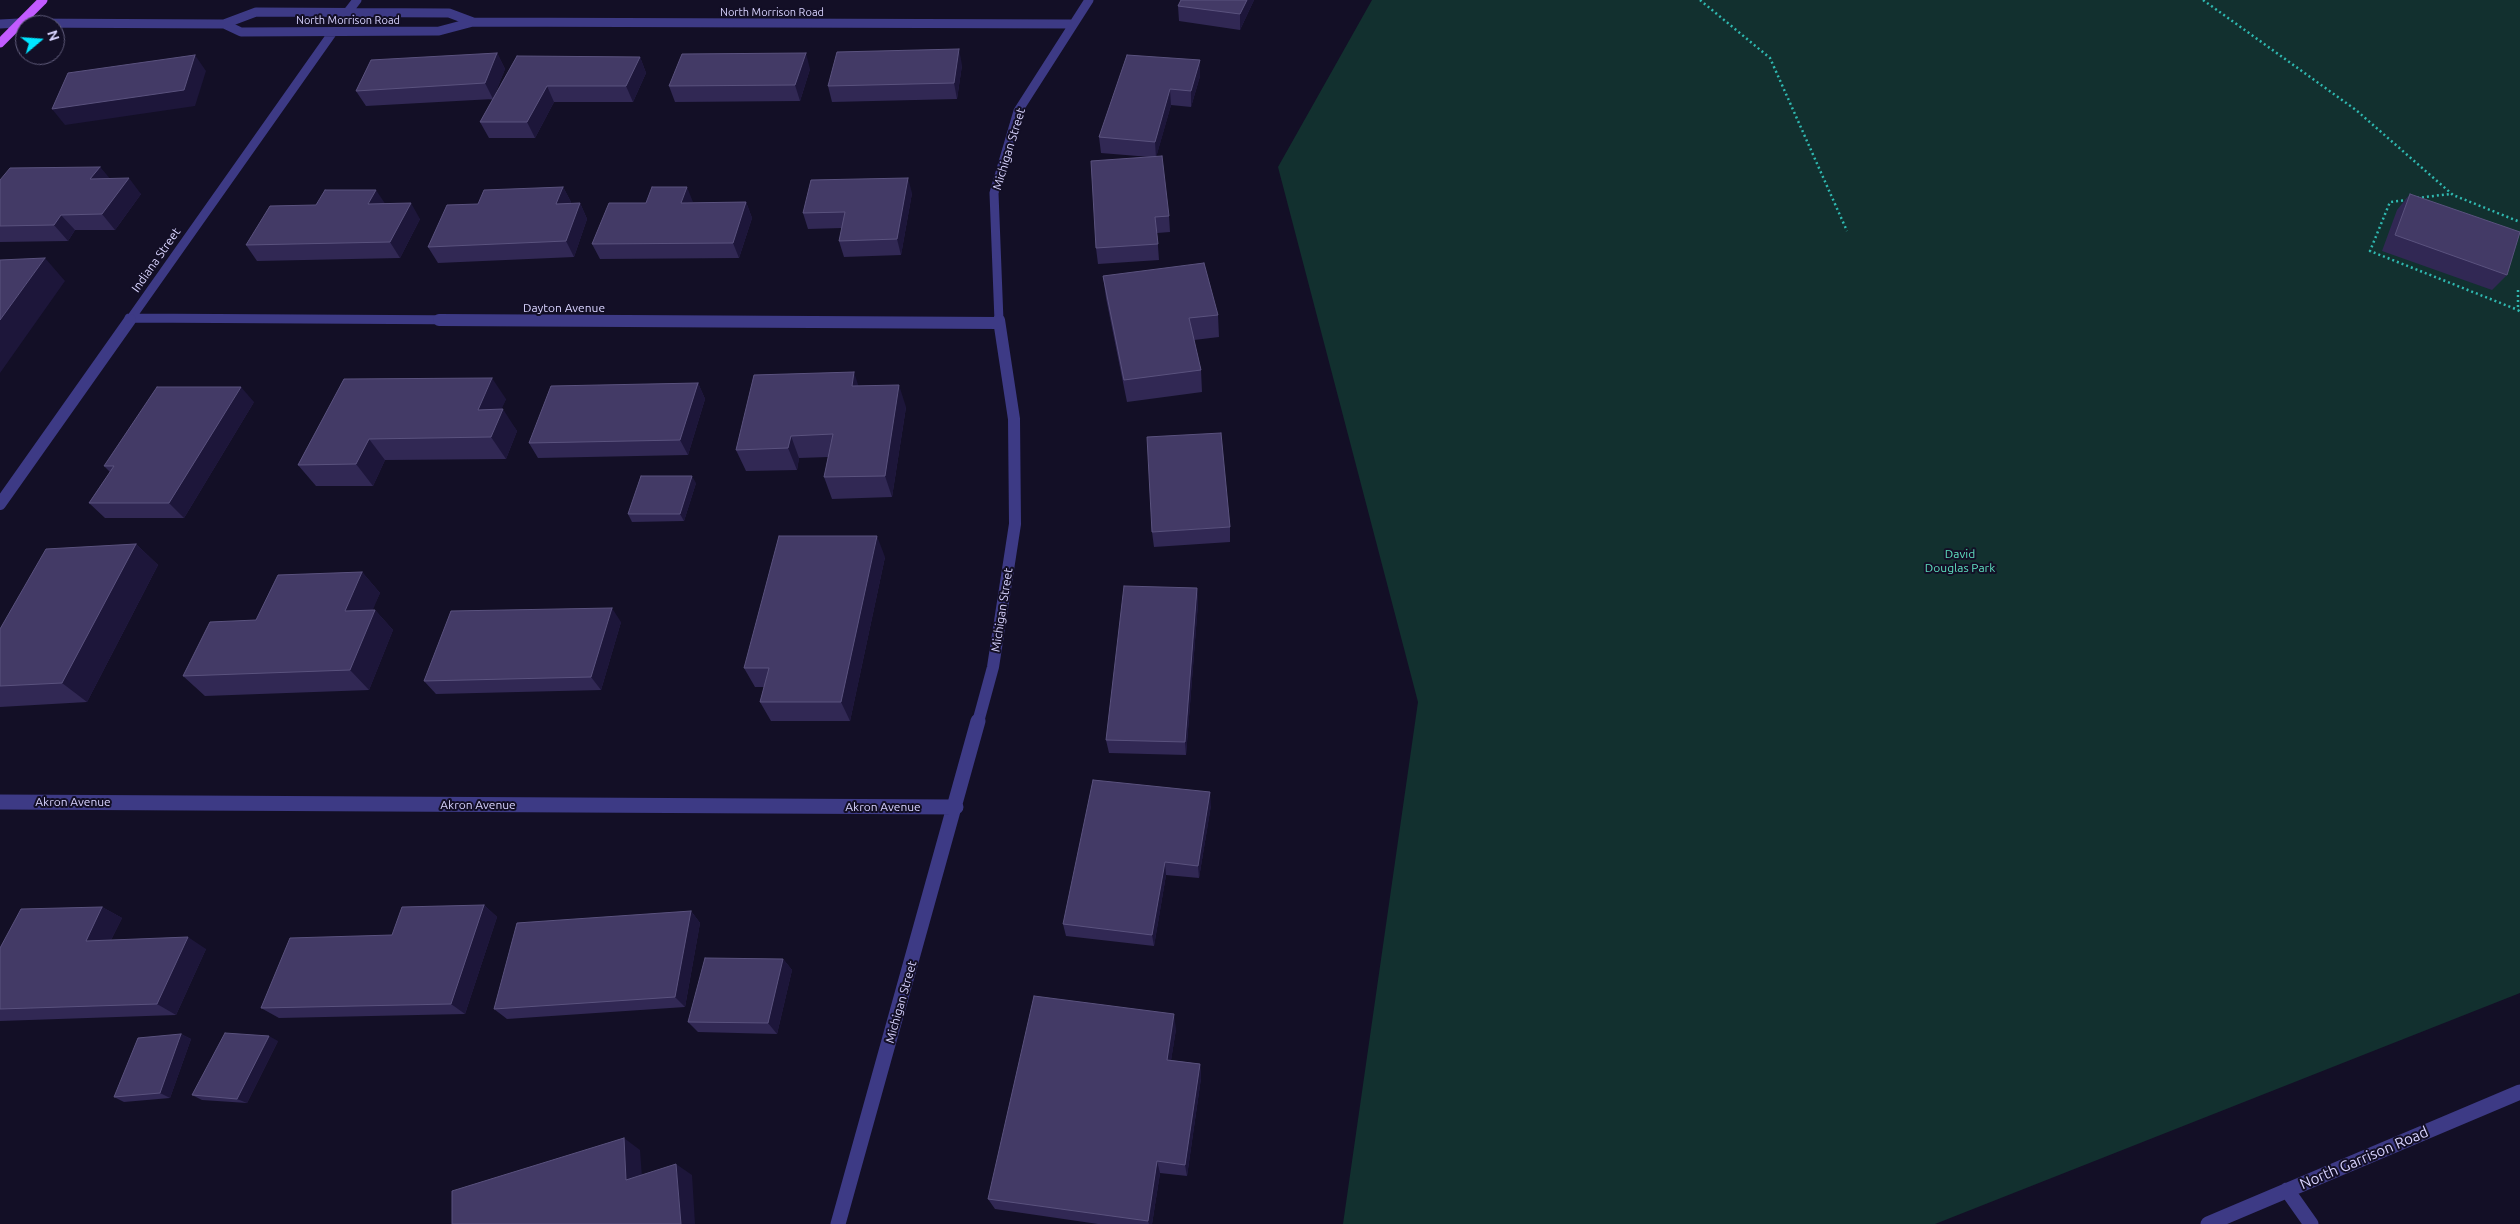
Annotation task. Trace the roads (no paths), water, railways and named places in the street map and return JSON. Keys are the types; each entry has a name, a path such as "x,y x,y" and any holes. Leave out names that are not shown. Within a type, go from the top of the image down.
{"main road":[{"path":"28,15 43,0"},
{"path":"0,43 15,28"}],"street":[{"path":"347,13 356,0"},
{"name":"Michigan Street","path":"838,1224 956,807 993,667 1015,524 1014,419 999,323 994,193 1018,111 1089,0"},
{"name":"North Morrison Road","path":"65,24 224,24 256,12 449,13 473,22"},
{"name":"North Morrison Road","path":"224,24 241,32 439,32 473,22 1072,24"},
{"name":"North Morrison Road","path":"0,24 15,24"},
{"name":"Indiana Street","path":"0,504 129,318 333,32"},
{"name":"Dayton Avenue","path":"129,318 999,323"},
{"name":"Akron Avenue","path":"0,802 956,807"},
{"name":"North Garrison Road","path":"2208,1224 2520,1092"},
{"path":"2287,1190 2311,1224"}],"park label":[{"name":"David Douglas Park","path":"1960,561"}]}
